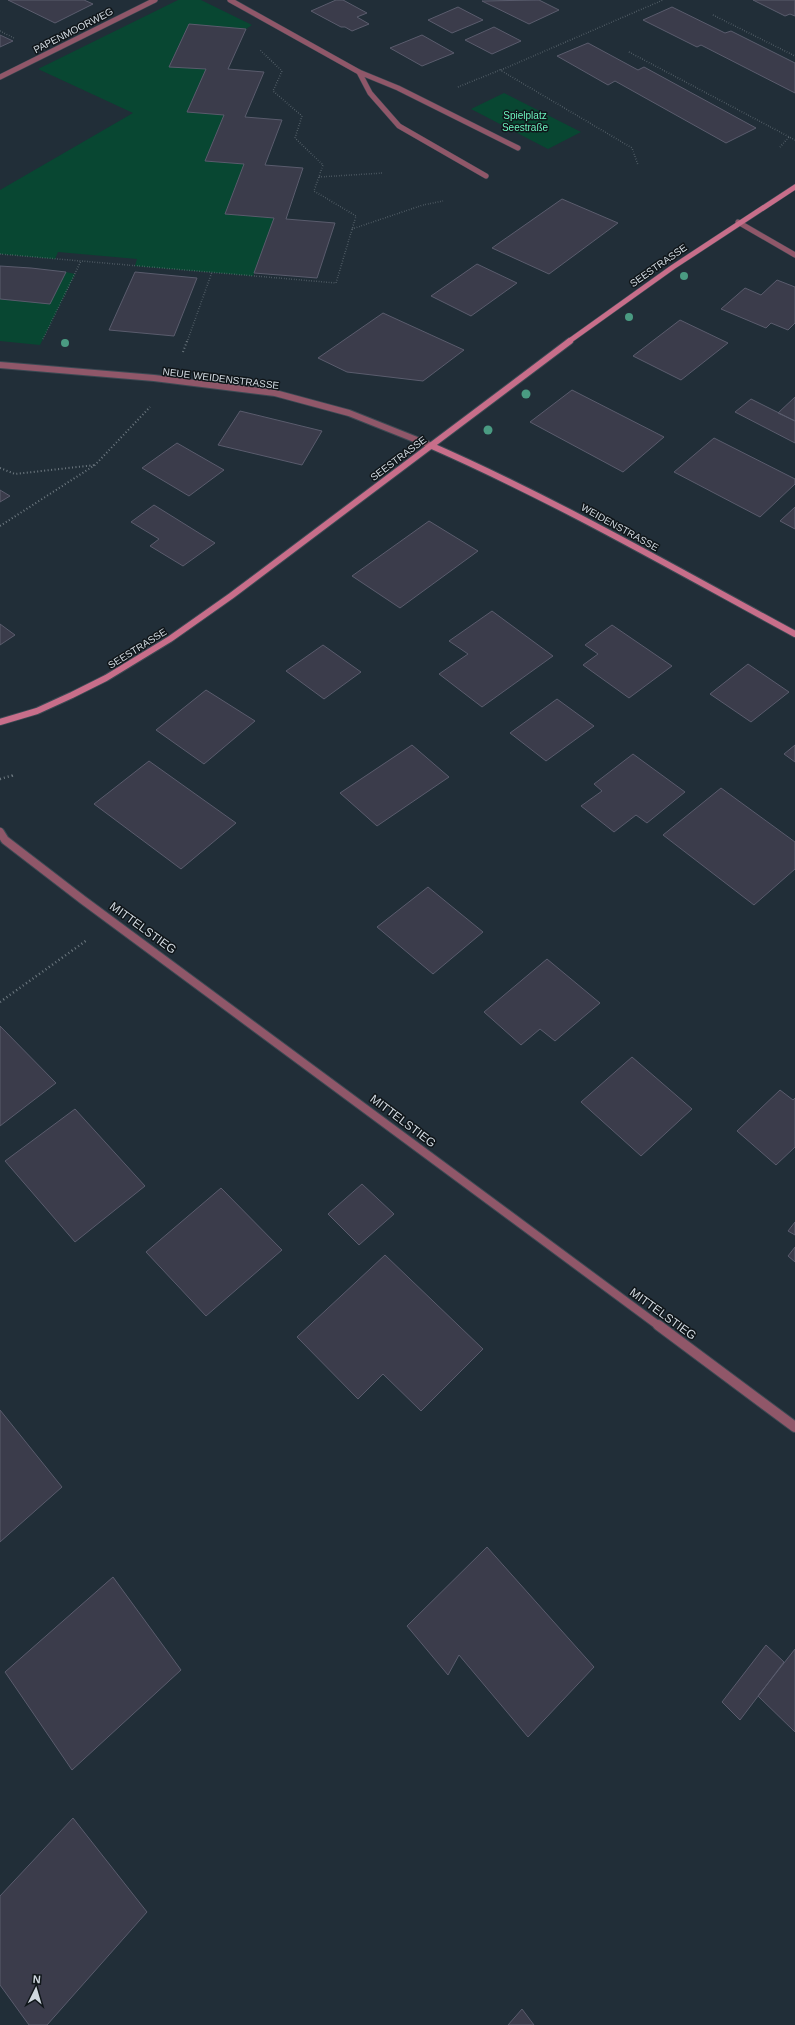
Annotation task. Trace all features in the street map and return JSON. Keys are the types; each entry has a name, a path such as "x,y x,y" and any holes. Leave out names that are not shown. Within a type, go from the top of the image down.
{"street":[{"name":"PAPENMOORWEG","path":"0,77 155,0"},
{"path":"230,0 359,72 424,101 518,148"},
{"path":"359,72 370,93 400,126 486,176"},
{"name":"SEESTRASSE","path":"0,722 38,710 100,682 160,646 432,446 551,354 665,272 738,222 795,186"},
{"path":"738,222 795,255"},
{"name":"NEUE WEIDENSTRASSE","path":"0,365 170,380 251,389 297,397 343,410 386,425 432,446"},
{"name":"WEIDENSTRASSE","path":"432,446 479,466 596,525 795,634"},
{"name":"MITTELSTIEG","path":"0,832 5,840 795,1426"}],"path":[{"path":"424,101 663,0"},
{"path":"713,16 795,56"},
{"path":"0,254 336,284 356,216 314,191 323,165 295,138 302,116 273,91 282,71 255,46 266,20"},
{"path":"629,52 795,140"},
{"path":"500,70 632,148 638,166"},
{"path":"780,147 788,137"},
{"path":"319,177 383,173"},
{"path":"352,229 423,205 442,201"},
{"path":"42,342 81,261"},
{"path":"180,358 212,272"},
{"path":"0,526 95,465 155,402"},
{"path":"0,468 15,474 95,465"},
{"path":"0,780 14,775"},
{"path":"0,1002 114,921"}],"green space":[{"path":"178,0 201,0 252,25 246,29 189,24 169,66 206,69 187,112 224,115 205,161 244,164 225,214 274,218 253,276 135,266 137,259 58,252 55,259 0,254 0,190 133,113 38,69"},
{"name":"Spielplatz Seestraße","path":"504,93 581,132 548,149 471,109"},
{"path":"66,272 75,274 40,345 0,341 0,299 50,304"}],"building":[{"path":"8,0 84,0 93,4 55,23"},
{"path":"336,0 343,0 367,13 357,17 369,24 352,31 345,27 341,27 311,11"},
{"path":"539,0 559,10 529,24 482,1"},
{"path":"753,0 795,0 795,16 790,14 785,16"},
{"path":"458,7 483,20 452,33 428,20"},
{"path":"672,7 725,33 731,31 795,63 795,93 701,45 697,47 643,20"},
{"path":"189,24 246,29 228,69 264,72 245,117 282,120 265,165 303,168 286,219 335,223 317,278 254,273 274,218 225,214 244,164 205,161 224,115 187,112 206,69 169,67"},
{"path":"494,27 521,41 492,54 465,40"},
{"path":"0,35 13,41 0,47"},
{"path":"422,35 454,53 422,66 390,48"},
{"path":"588,43 638,70 644,67 756,128 726,143 615,81 608,85 557,56"},
{"path":"562,199 618,223 549,274 492,248"},
{"path":"477,264 517,283 471,316 431,296"},
{"path":"0,266 66,272 50,304 0,299"},
{"path":"135,272 197,278 174,336 109,330"},
{"path":"777,280 795,287 795,323 788,330 771,323 766,328 721,309 745,288 761,295"},
{"path":"383,313 464,350 423,381 347,372 318,358"},
{"path":"680,320 728,343 681,380 633,356"},
{"path":"572,390 664,437 623,472 530,422"},
{"path":"795,397 795,421 778,413"},
{"path":"751,399 795,421 795,443 735,412"},
{"path":"240,411 322,431 302,465 218,445"},
{"path":"714,438 795,479 795,484 760,517 674,472"},
{"path":"177,443 224,470 189,496 142,468"},
{"path":"0,490 10,496 0,502"},
{"path":"154,505 215,543 183,566 150,546 159,539 131,522"},
{"path":"795,507 795,529 780,521"},
{"path":"429,521 478,551 400,608 352,576"},
{"path":"492,611 553,656 482,707 439,674 468,654 449,641"},
{"path":"0,624 15,635 0,645"},
{"path":"612,625 672,666 629,698 583,665 598,654 585,645"},
{"path":"323,645 361,672 324,699 286,671"},
{"path":"748,664 789,692 751,722 710,694"},
{"path":"206,690 255,721 204,764 156,730"},
{"path":"557,699 594,726 546,761 510,733"},
{"path":"412,745 449,777 377,826 340,793"},
{"path":"795,745 795,762 784,754"},
{"path":"633,754 685,792 647,823 636,815 614,832 581,806 602,791 594,784"},
{"path":"149,761 236,823 181,869 94,804"},
{"path":"721,788 795,842 795,869 754,905 663,835"},
{"path":"428,887 483,932 433,974 377,927"},
{"path":"547,959 600,1003 555,1041 540,1029 521,1045 484,1012"},
{"path":"0,1026 56,1083 0,1126"},
{"path":"632,1057 692,1109 641,1156 581,1102"},
{"path":"780,1090 793,1100 795,1098 795,1147 776,1165 737,1131"},
{"path":"75,1109 145,1186 75,1242 5,1161"},
{"path":"362,1184 394,1214 359,1245 328,1214"},
{"path":"221,1188 282,1250 206,1316 146,1252"},
{"path":"795,1222 795,1235 788,1231"},
{"path":"795,1247 795,1262 788,1256"},
{"path":"385,1255 483,1349 421,1411 383,1374 358,1399 297,1337"},
{"path":"0,1410 62,1487 0,1542"},
{"path":"487,1547 594,1667 528,1737 459,1655 448,1675 407,1626"},
{"path":"113,1577 181,1670 72,1770 5,1672"},
{"path":"766,1645 784,1662 740,1720 722,1702"},
{"path":"795,1649 795,1732 758,1696"},
{"path":"73,1818 147,1912 47,2025 29,2025 0,1985 0,1896"},
{"path":"522,2009 534,2025 508,2025"}]}
